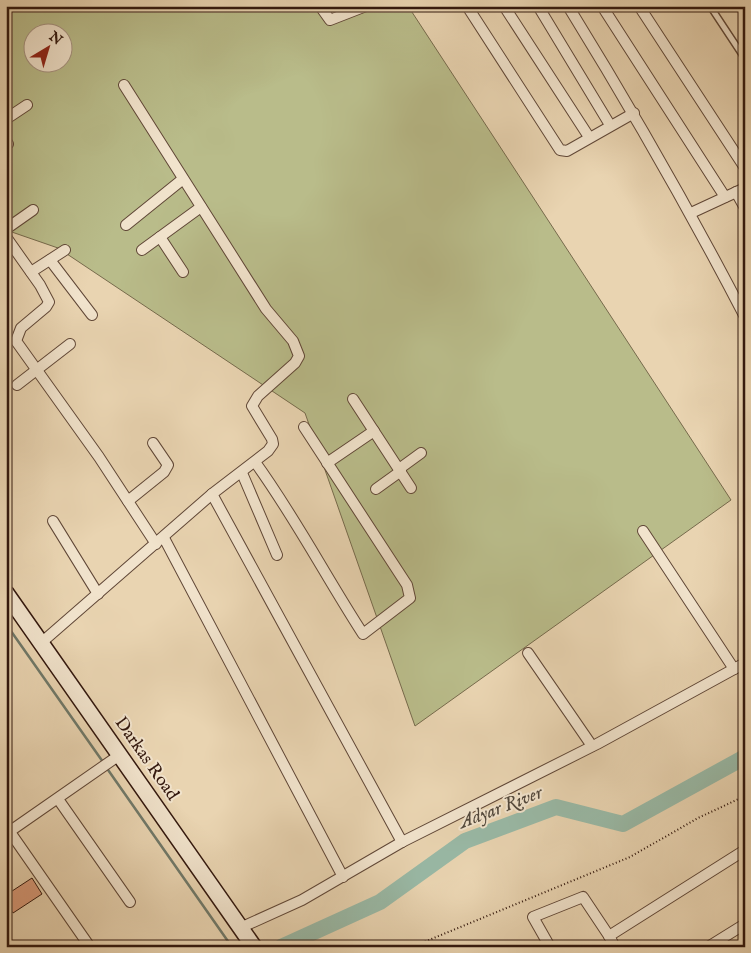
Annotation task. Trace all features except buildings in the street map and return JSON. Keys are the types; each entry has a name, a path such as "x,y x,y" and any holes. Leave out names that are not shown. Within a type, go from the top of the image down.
{"main road":[{"name":"Darkas Road","path":"6,593 41,643 111,761 248,938"}],"street":[{"path":"320,6 330,20 366,6"},
{"path":"467,6 560,150 567,151 634,113"},
{"path":"504,6 589,137"},
{"path":"538,6 610,125"},
{"path":"568,6 634,113 691,213 745,317"},
{"path":"602,6 725,197"},
{"path":"639,6 745,168"},
{"path":"41,643 212,494 255,462 273,444 272,439 252,406 258,396 295,363 299,356 298,349 266,309 124,84"},
{"path":"6,119 27,105"},
{"path":"126,224 184,179"},
{"path":"691,213 740,190 745,208"},
{"path":"142,250 201,207"},
{"path":"6,229 33,210"},
{"path":"6,237 31,272 48,302 46,307 21,328 16,341 128,501 160,541 342,877"},
{"path":"160,237 183,272"},
{"path":"31,272 65,250"},
{"path":"50,260 92,315"},
{"path":"17,386 70,344"},
{"path":"353,399 411,488"},
{"path":"255,462 285,504 326,578 363,634 410,598 410,594 407,585 304,428"},
{"path":"327,463 374,430"},
{"path":"128,501 164,472 168,465 153,443"},
{"path":"376,489 421,453"},
{"path":"242,473 276,555"},
{"path":"212,494 402,842"},
{"path":"53,521 98,594"},
{"path":"643,531 734,669"},
{"path":"528,653 592,746"},
{"path":"248,938 302,900 402,842 592,746 745,663"},
{"path":"90,947 8,833 111,761"},
{"path":"58,799 130,902"},
{"path":"608,936 745,850"},
{"path":"550,947 533,917 583,897 615,947"},
{"path":"708,947 745,924"}],"lane":[{"path":"710,6 745,59"}],"path":[{"path":"412,947 630,857 698,818 745,796"}],"green space":[{"path":"6,6 408,6 731,500 415,726 305,413 58,248 6,230"}],"waterway":[{"path":"6,624 103,762"},
{"name":"Adyar River","path":"281,947 380,902 465,841 556,807 623,824 745,757"},
{"path":"106,767 232,947"}]}
